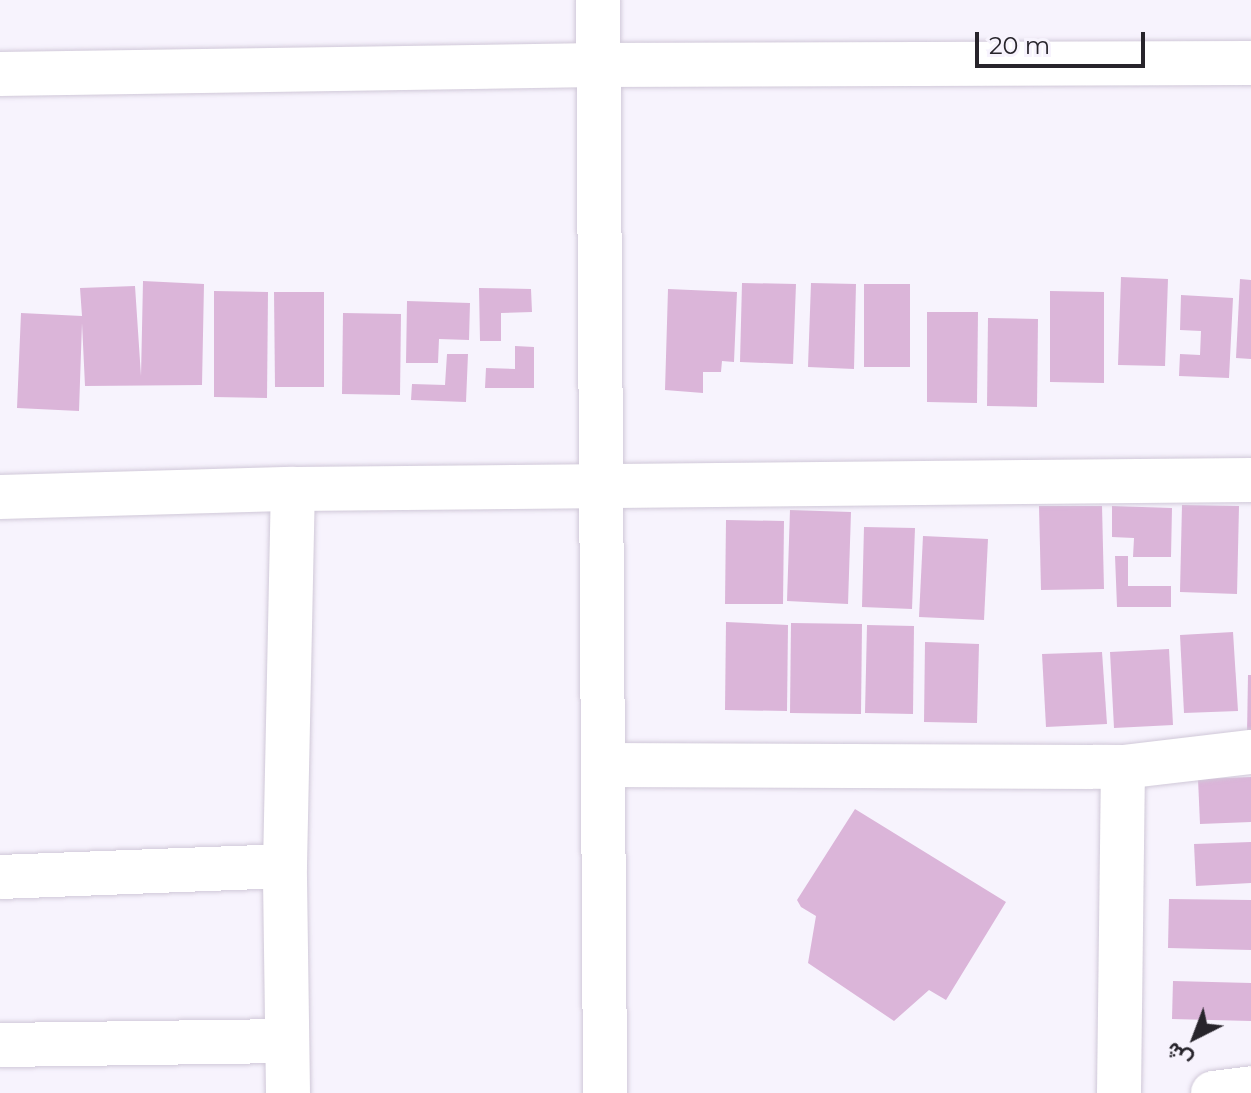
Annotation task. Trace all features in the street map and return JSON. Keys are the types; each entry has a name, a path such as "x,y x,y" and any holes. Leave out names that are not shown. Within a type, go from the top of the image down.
{"street":[{"path":"598,0 605,1093"},
{"path":"0,74 597,65 1251,63"},
{"path":"0,497 293,489 1251,480"},
{"path":"288,1093 285,866 293,489"},
{"path":"605,765 1123,767 1251,752"},
{"path":"1119,1093 1123,767"},
{"path":"0,877 285,866"},
{"path":"0,1045 287,1041"},
{"path":"1213,1093 1251,1088"}],"building":[{"path":"1121,277 1168,279 1165,366 1118,365"},
{"path":"1240,279 1251,280 1251,359 1236,358"},
{"path":"143,281 204,284 202,385 85,386 82,323 79,411 17,408 21,313 82,316 80,288 135,286 141,376"},
{"path":"742,283 796,284 793,364 740,362"},
{"path":"811,283 856,284 854,369 808,367"},
{"path":"864,284 910,284 910,367 864,367"},
{"path":"479,288 531,289 532,312 501,313 501,341 480,341"},
{"path":"668,289 737,292 734,362 722,361 721,372 703,372 703,393 665,390"},
{"path":"214,291 268,292 267,398 214,397"},
{"path":"1050,291 1104,292 1104,383 1050,382"},
{"path":"274,292 324,292 324,387 275,387"},
{"path":"1181,295 1233,298 1229,378 1179,376 1180,354 1200,355 1201,331 1180,330"},
{"path":"407,301 470,303 469,340 439,339 438,363 406,363"},
{"path":"927,312 978,312 977,403 927,402"},
{"path":"343,313 401,314 400,395 342,394"},
{"path":"988,318 1038,319 1037,407 987,406"},
{"path":"515,346 534,347 534,388 485,388 486,368 515,369"},
{"path":"447,354 468,354 466,402 411,400 412,384 445,385"},
{"path":"1182,505 1239,506 1237,594 1180,592"},
{"path":"1039,506 1102,506 1104,589 1041,590"},
{"path":"1112,506 1172,508 1171,557 1133,557 1134,538 1112,537"},
{"path":"790,510 851,512 848,604 787,601"},
{"path":"726,520 784,521 783,604 725,604"},
{"path":"864,527 915,528 912,609 862,607"},
{"path":"923,536 988,539 984,620 919,617"},
{"path":"1115,556 1128,556 1128,586 1171,586 1171,607 1117,607"},
{"path":"726,622 788,625 787,711 725,710"},
{"path":"791,623 862,624 861,714 790,713"},
{"path":"867,625 914,626 913,714 865,713"},
{"path":"1233,632 1238,711 1184,713 1180,635"},
{"path":"925,642 979,644 977,723 924,722"},
{"path":"1169,649 1173,725 1114,728 1110,652"},
{"path":"1102,652 1107,724 1046,727 1042,654"},
{"path":"1248,675 1251,675 1251,734 1247,734"},
{"path":"1251,777 1251,822 1200,824 1198,779"},
{"path":"855,809 1006,902 946,1000 929,990 894,1021 808,963 816,916 801,907 797,900"},
{"path":"1251,842 1251,883 1196,886 1194,844"},
{"path":"1169,899 1251,900 1251,950 1168,948"},
{"path":"1173,981 1251,983 1251,1021 1172,1019"}]}
